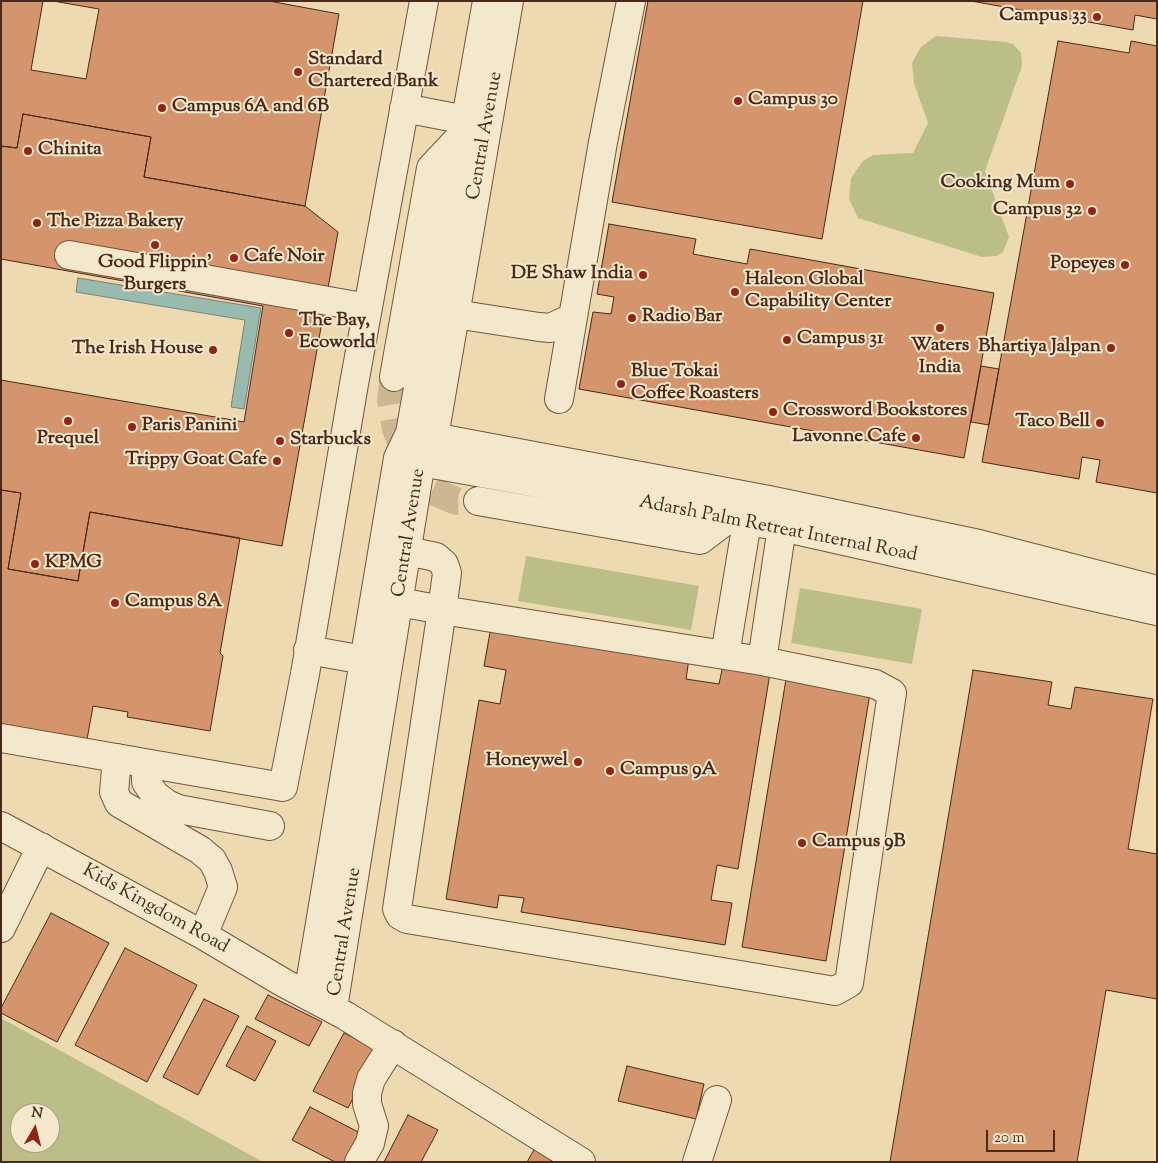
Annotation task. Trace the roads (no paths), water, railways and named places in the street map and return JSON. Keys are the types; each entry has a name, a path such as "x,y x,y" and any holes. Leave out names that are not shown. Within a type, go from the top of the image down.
{"street":[{"path":"1,738 283,787 424,1"},
{"name":"Central Avenue","path":"422,435 465,127 487,1"},
{"name":"Central Avenue","path":"308,995 362,661 410,460 422,435 456,306 509,1"},
{"path":"559,399 568,322 632,1"},
{"path":"394,377 431,168 465,127 404,108"},
{"path":"69,255 368,308"},
{"path":"456,306 541,311 568,322"},
{"name":"Adarsh Palm Retreat Internal Road","path":"422,435 758,518 1157,611"},
{"name":"Central Avenue","path":"333,1008 407,551 410,460"},
{"name":"Adarsh Palm Retreat Internal Road","path":"410,460 758,518 979,544 1157,590"},
{"path":"478,501 700,540 758,518"},
{"path":"725,655 758,518"},
{"path":"758,518 762,660"},
{"path":"399,602 442,610 762,660 875,684 892,693 849,983 834,990 407,919 400,915 397,909 442,610 447,573 444,564 436,557 407,551"},
{"path":"308,650 362,661 389,664"},
{"path":"117,758 114,792 120,803 200,850 212,860 218,871 223,887 203,935"},
{"path":"146,764 146,782 155,795 167,804 178,809 270,826"},
{"name":"Kids Kingdom Road","path":"1,826 203,935 333,1008 581,1162"},
{"path":"1,928 41,847"},
{"path":"359,1162 370,1143 374,1126 367,1104 367,1093 371,1079 393,1044"},
{"path":"697,1162 716,1100"}],"water":[{"path":"78,278 261,308 244,409 231,407 245,320 76,292"}],"tunnel":[{"path":"394,377 391,400 396,429 410,465 428,489 456,501 478,501"}],"place":[{"name":"Campus 33","path":"1097,17"},
{"name":"Standard Chartered Bank","path":"298,72"},
{"name":"Campus 30","path":"738,101"},
{"name":"Campus 6A and 6B","path":"162,108"},
{"name":"Chinita","path":"28,151"},
{"name":"Cooking Mum","path":"1070,184"},
{"name":"Campus 32","path":"1092,211"},
{"name":"The Pizza Bakery","path":"37,223"},
{"name":"Good Flippin' Burgers","path":"155,245"},
{"name":"Cafe Noir","path":"234,258"},
{"name":"Popeyes","path":"1125,265"},
{"name":"DE Shaw India","path":"643,275"},
{"name":"Haleon Global Capability Center","path":"735,292"},
{"name":"Radio Bar","path":"632,318"},
{"name":"Waters India","path":"940,328"},
{"name":"The Bay, Ecoworld","path":"289,333"},
{"name":"Campus 31","path":"787,340"},
{"name":"Bhartiya Jalpan","path":"1111,348"},
{"name":"The Irish House","path":"213,350"},
{"name":"Blue Tokai Coffee Roasters","path":"621,384"},
{"name":"Crossword Bookstores","path":"773,412"},
{"name":"Prequel","path":"68,421"},
{"name":"Taco Bell","path":"1100,423"},
{"name":"Paris Panini","path":"132,427"},
{"name":"Lavonne Cafe","path":"916,438"},
{"name":"Starbucks","path":"280,441"},
{"name":"Trippy Goat Cafe","path":"277,461"},
{"name":"KPMG","path":"35,564"},
{"name":"Campus 8A","path":"115,603"},
{"name":"Honeywel","path":"578,762"},
{"name":"Campus 9A","path":"610,771"},
{"name":"Campus 9B","path":"802,843"}]}
